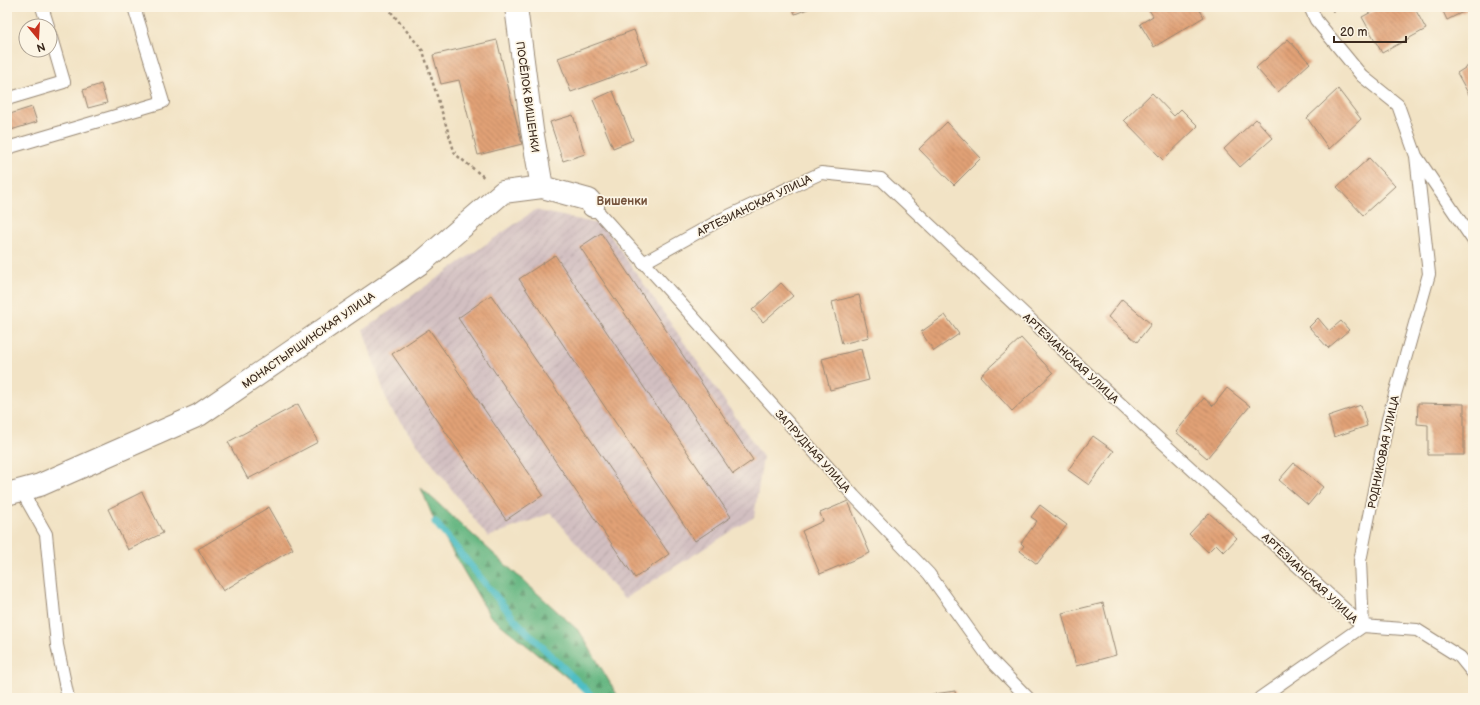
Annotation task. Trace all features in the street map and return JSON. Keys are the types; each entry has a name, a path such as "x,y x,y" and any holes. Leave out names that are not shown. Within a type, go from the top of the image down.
{"street":[{"name":"ПОСЁЛОК ВИШЕНКИ","path":"516,7 532,130 542,187"},
{"path":"503,192 542,187 589,200 593,206"},
{"name":"МОНАСТЫРЩИНСКАЯ УЛИЦА","path":"14,492 40,485 199,415 422,262 503,192"}],"lane":[{"path":"42,7 45,18"},
{"path":"7,148 163,102 134,7"},
{"path":"1310,7 1316,20 1362,76 1398,105 1416,156 1473,240"},
{"path":"7,99 64,82 57,58"},
{"name":"РОДНИКОВАЯ УЛИЦА","path":"1363,626 1360,561 1388,419 1429,274 1416,156"},
{"name":"АРТЕЗИАНСКАЯ УЛИЦА","path":"643,263 720,220 821,173 881,179 1100,385 1363,626 1417,630 1460,657 1473,673"},
{"name":"ЗАПРУДНАЯ УЛИЦА","path":"593,206 854,496 929,574 990,659 1028,698"},
{"path":"14,492 46,534 57,645 68,698"},
{"path":"1260,698 1363,626"}],"path":[{"path":"387,7 423,51 454,154 503,192"}],"shaded area":[{"path":"535,210 603,225 763,457 754,517 624,599 551,513 488,537 389,407 363,330"}],"green space":[{"path":"421,488 580,632 619,698 593,698 490,616 435,522"}],"building":[{"path":"792,7 813,7 795,14"},
{"path":"1147,7 1198,7 1204,17 1154,47 1140,24 1153,16"},
{"path":"1381,7 1414,7 1426,29 1382,53 1362,17"},
{"path":"1441,7 1470,7 1471,8 1447,20"},
{"path":"634,30 647,64 571,92 558,58"},
{"path":"1288,39 1310,63 1278,92 1256,68"},
{"path":"497,40 522,144 478,155 459,80 441,84 433,55"},
{"path":"1473,63 1473,102 1457,73"},
{"path":"101,84 107,103 88,108 83,90"},
{"path":"1338,89 1361,119 1329,149 1307,118"},
{"path":"613,91 633,140 613,148 593,100"},
{"path":"1152,93 1174,116 1181,109 1198,126 1163,160 1124,120"},
{"path":"32,107 37,122 11,130 7,115"},
{"path":"573,115 585,154 563,161 550,122"},
{"path":"1256,119 1273,138 1240,167 1224,149"},
{"path":"947,122 981,158 954,185 919,149"},
{"path":"1369,158 1395,186 1363,215 1337,187"},
{"path":"601,233 753,460 733,474 580,247"},
{"path":"555,255 731,517 695,541 519,279"},
{"path":"781,283 793,296 763,322 752,310"},
{"path":"491,295 669,554 635,578 458,318"},
{"path":"859,295 869,337 842,344 832,302"},
{"path":"1122,299 1151,324 1137,342 1108,317"},
{"path":"945,315 959,334 934,351 921,332"},
{"path":"1318,318 1329,331 1341,321 1349,330 1328,348 1309,327"},
{"path":"429,329 543,495 506,520 392,354"},
{"path":"1021,338 1053,373 1012,411 980,376"},
{"path":"861,349 869,380 830,390 822,359"},
{"path":"1227,388 1250,406 1207,458 1176,432 1204,398 1213,406"},
{"path":"1418,403 1464,404 1464,455 1428,455 1428,425 1417,424"},
{"path":"298,404 318,442 248,479 228,442"},
{"path":"1361,405 1367,426 1334,437 1328,416"},
{"path":"1093,436 1114,451 1089,485 1068,470"},
{"path":"1294,463 1323,487 1308,505 1279,480"},
{"path":"142,492 163,533 128,550 108,509"},
{"path":"848,501 870,553 820,574 802,531 823,521 820,513"},
{"path":"1040,505 1067,525 1037,564 1020,551 1024,546 1021,543 1037,521 1031,517"},
{"path":"269,507 293,549 223,591 198,549"},
{"path":"1209,513 1237,538 1224,552 1216,544 1208,552 1189,534"},
{"path":"1103,603 1116,655 1076,666 1062,613"},
{"path":"955,691 956,698 927,698 927,695"}],"waterway":[{"path":"435,522 516,621 594,698"}],"district":[{"name":"Вишенки","path":"622,201"}]}
